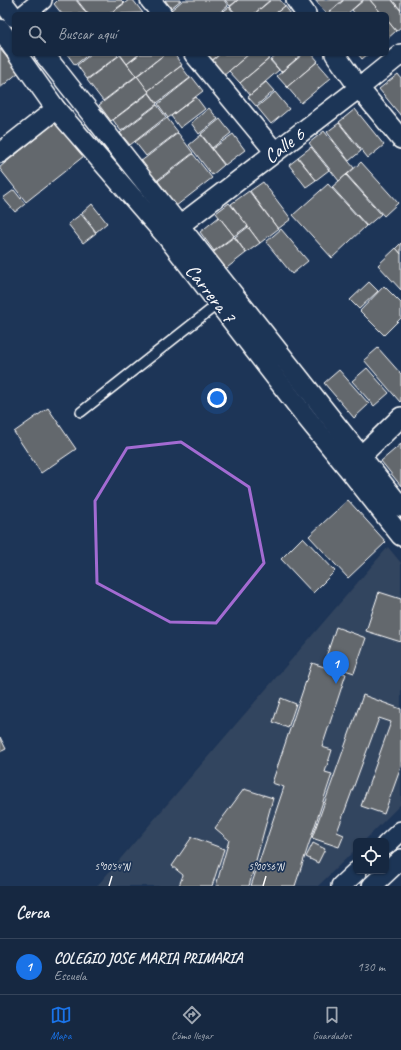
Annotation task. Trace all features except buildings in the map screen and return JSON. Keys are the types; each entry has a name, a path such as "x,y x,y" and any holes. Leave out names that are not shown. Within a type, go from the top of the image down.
{"street":[{"path":"1,0 12,14"},
{"path":"27,12 42,0"},
{"path":"150,0 160,12"},
{"path":"296,0 305,12"},
{"path":"5,27 12,44"},
{"name":"Calle 6","path":"173,231 401,54"},
{"name":"Carrera 7","path":"18,56 56,109 173,231 361,456 401,507"},
{"name":"Carrera 7","path":"45,56 173,231 219,303 306,417 401,536"},
{"path":"196,56 275,152"},
{"path":"336,56 359,88 401,139"},
{"path":"0,153 56,109"},
{"path":"361,456 401,417"},
{"path":"389,842 401,831"},
{"path":"372,886 401,859"},
{"path":"341,886 354,874"}],"lane":[{"path":"81,412 219,303"}],"highlighted area":[{"path":"181,442 249,487 264,563 216,623 170,622 97,583 95,501 127,448"}],"shaded area":[{"path":"388,547 401,563 401,804 367,838 353,838 353,852 318,886 97,886"}],"place":[{"name":"COLEGIO JOSE MARIA PRIMARIA","path":"336,684"}]}
